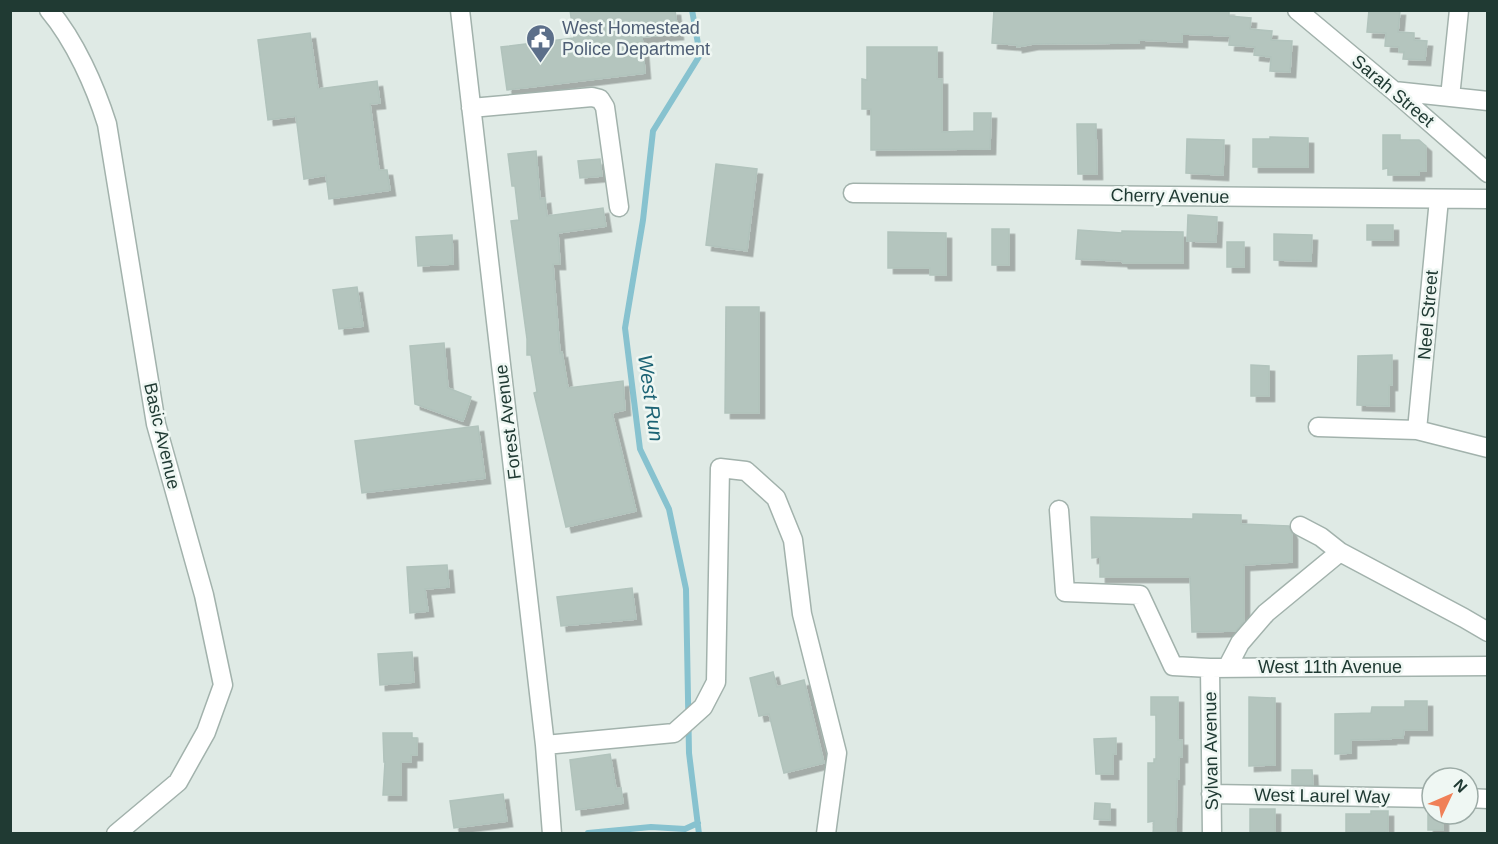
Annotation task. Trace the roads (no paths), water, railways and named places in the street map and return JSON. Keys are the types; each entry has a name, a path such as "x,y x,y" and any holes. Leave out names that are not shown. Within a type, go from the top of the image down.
{"street":[{"name":"Basic Avenue","path":"49,10 96,90 107,124 156,424 204,595 223,685 206,732 178,782 116,834"},
{"name":"Forest Avenue","path":"460,10 545,745 552,834"},
{"name":"Sarah Street","path":"1297,10 1488,173"},
{"path":"1450,97 1459,10"},
{"path":"1394,92 1488,100"},
{"path":"471,108 592,97 600,99 605,106 619,207"},
{"name":"Cherry Avenue","path":"853,193 1488,199"},
{"name":"Neel Street","path":"1417,430 1438,199"},
{"path":"1318,427 1417,430 1488,448"},
{"path":"545,745 674,733 703,707 716,682 720,468 746,471 776,498 793,540 802,614 837,753 826,834"},
{"name":"West 11th Avenue","path":"1059,510 1065,592 1140,595 1173,666 1218,668 1488,666"},
{"path":"1300,526 1321,537 1340,552 1488,632"},
{"path":"1218,668 1266,613 1340,552"},
{"name":"Sylvan Avenue","path":"1212,834 1211,795 1218,668"},
{"name":"West Laurel Way","path":"1211,795 1420,798"}],"waterway":[{"name":"West Run","path":"692,10 700,55 653,131 643,220 625,328 640,449 669,509 686,589 689,753 699,834"},
{"path":"588,833 651,827 685,829 698,823"}],"place":[{"name":"West Homestead Police Department","path":"541,64"}]}
